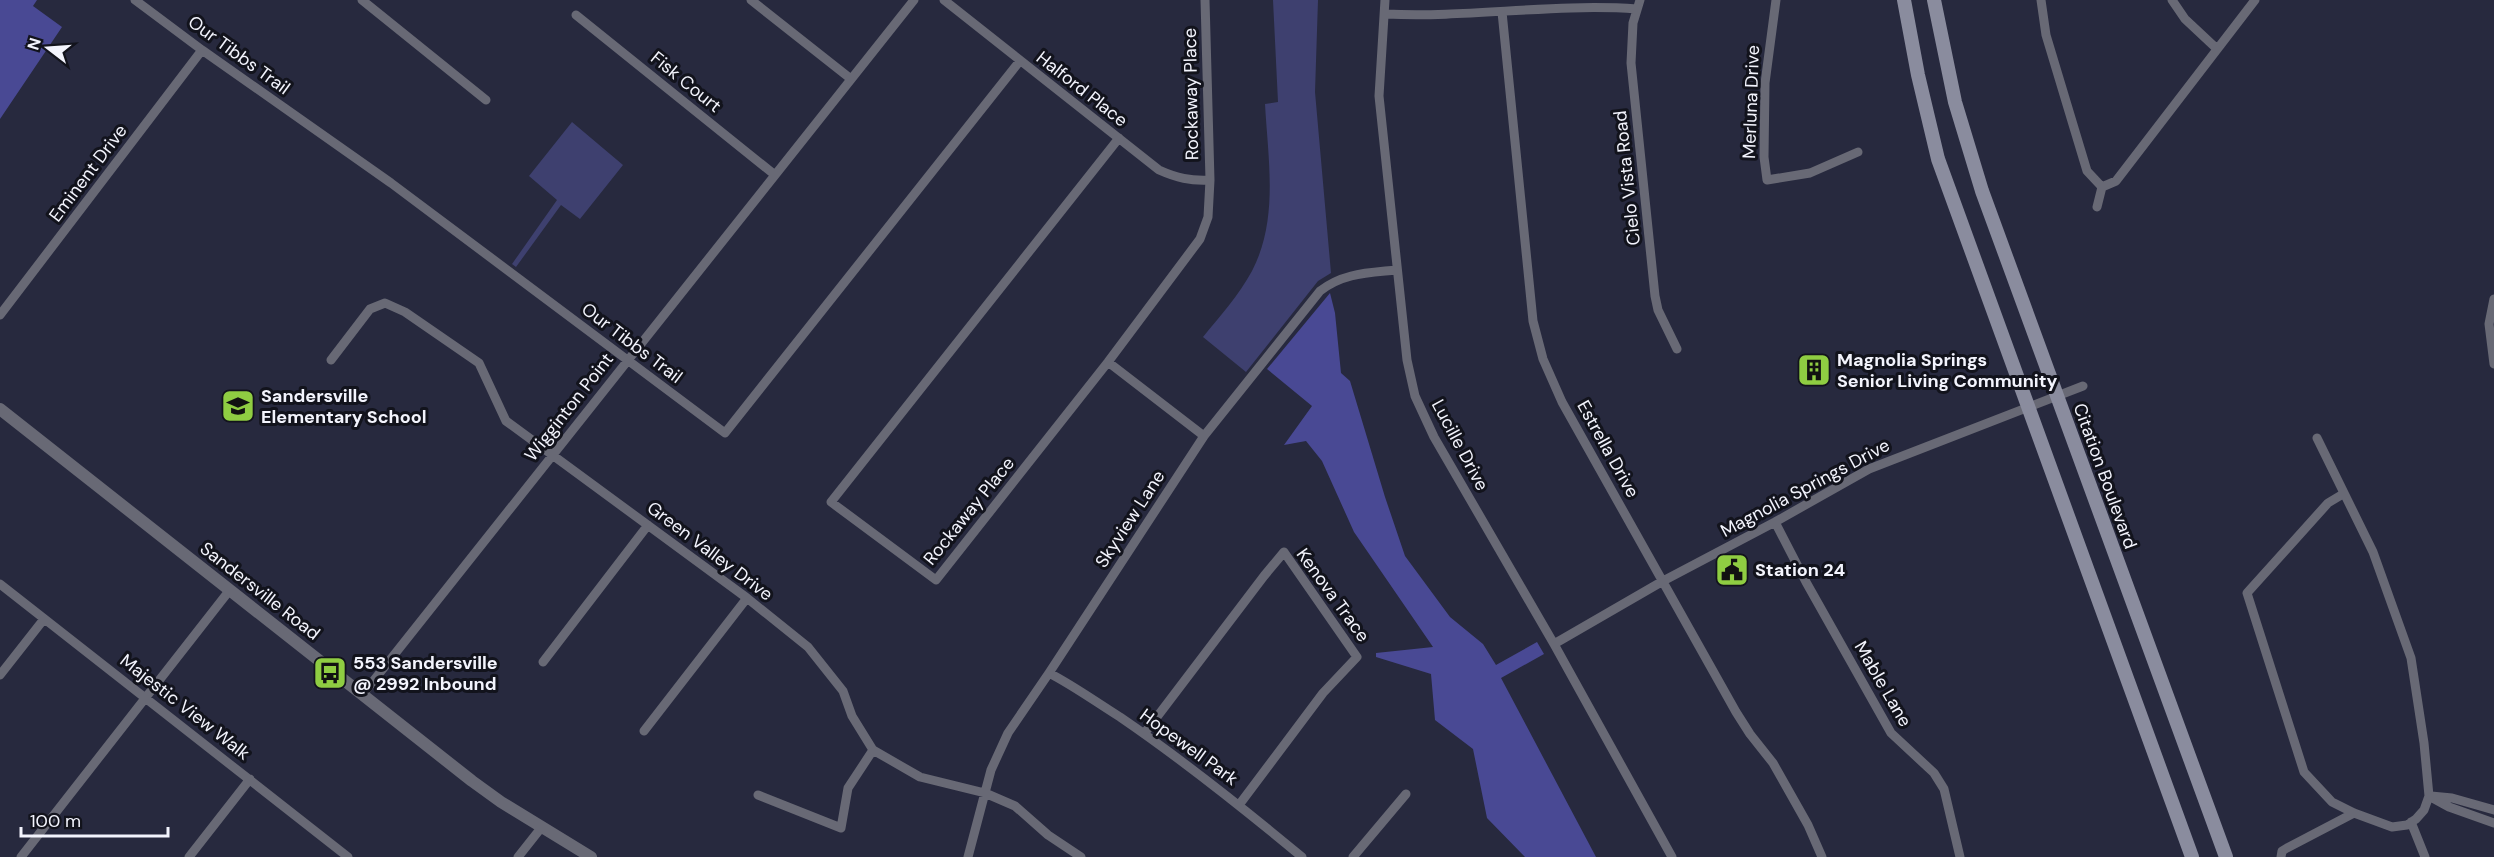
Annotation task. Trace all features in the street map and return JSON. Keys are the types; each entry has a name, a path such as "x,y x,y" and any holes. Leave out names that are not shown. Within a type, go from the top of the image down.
{"main road":[{"path":"1904,0 1918,75 1938,159 2192,857"},
{"name":"Citation Boulevard","path":"1934,0 1955,102 1979,180 2226,857"}],"street":[{"name":"Our Tibbs Trail","path":"135,0 391,183 725,433 1019,62"},
{"path":"362,0 486,100"},
{"path":"751,0 851,79"},
{"name":"Wigginton Point","path":"363,694 914,0"},
{"name":"Halford Place","path":"944,0 1019,62 1159,170 1176,178 1190,181 1210,180"},
{"name":"Rockaway Place","path":"1119,138 831,502 936,580 1108,362 1200,239 1208,217 1210,180 1205,0"},
{"name":"Lucille Drive","path":"1385,0 1386,14 1380,59 1379,96 1396,270 1407,360 1415,396 1434,436 1554,644 1672,857"},
{"name":"Merluna Drive","path":"1776,0 1765,83 1764,157 1767,180 1810,173 1858,152"},
{"path":"2041,0 2046,35 2087,171 2102,188"},
{"path":"2172,0 2185,19 2216,48"},
{"path":"2097,207 2102,188 2116,181 2254,0"},
{"path":"1386,14 1462,15 1579,6 1638,5"},
{"name":"Cielo Vista Road","path":"1638,5 1633,23 1631,63 1655,296 1658,310 1677,349"},
{"name":"Estrella Drive","path":"1502,12 1536,341 1562,402 1736,712 1773,763 1808,825 1822,857"},
{"name":"Fisk Court","path":"576,15 775,175"},
{"name":"Eminent Drive","path":"0,315 202,50"},
{"name":"Skyview Lane","path":"968,857 991,770 1008,733 1204,436 1320,291 1333,281 1351,274 1396,270"},
{"path":"2494,299 2489,324 2494,364"},
{"name":"Green Valley Drive","path":"331,360 370,309 385,303 405,312 479,363 506,421 747,598 817,657 843,691 852,716 873,750 920,777 985,793 1015,807 1048,835 1081,857"},
{"path":"1108,362 1204,436"},
{"name":"Magnolia Springs Drive","path":"1554,644 1663,581 1869,469 2083,386"},
{"name":"Sandersville Road","path":"0,409 229,591 501,802 591,857"},
{"path":"2317,438 2373,552 2411,658 2424,742 2429,796 2424,810 2411,822 2392,827 2332,802 2304,772 2247,593 2328,503 2343,494"},
{"name":"Mable Lane","path":"1775,522 1891,733 1934,772 1944,789 1960,857"},
{"path":"543,662 648,525"},
{"name":"Kenova Trace","path":"1144,734 1284,552 1357,657 1323,693 1239,805"},
{"name":"Majestic View Walk","path":"0,584 348,857"},
{"path":"21,857 229,591"},
{"path":"644,731 747,598"},
{"path":"0,675 44,619"},
{"name":"Hopewell Park","path":"1049,673 1069,683 1144,734 1239,805 1302,857"},
{"path":"758,795 841,828 848,788 873,750"},
{"path":"189,857 250,779"},
{"path":"1353,857 1406,794"},
{"path":"2429,796 2452,798 2494,810"},
{"path":"2429,796 2449,807 2494,823"},
{"path":"2281,857 2282,851 2354,813"},
{"path":"2411,822 2425,857"},
{"path":"518,857 541,828"}],"shaded area":[{"path":"0,0 37,0 33,6 62,27 0,119"},
{"path":"1273,0 1318,0 1315,92 1331,273 1318,281 1246,372 1203,337 1247,280 1266,231 1270,189 1265,104 1278,102"},
{"path":"572,122 623,165 580,219 561,205 516,267 512,264 557,200 529,176"},
{"path":"1330,293 1335,313 1341,373 1350,381 1405,556 1450,617 1483,644 1496,665 1537,642 1544,654 1501,678 1596,857 1525,857 1487,818 1473,749 1435,720 1431,674 1376,657 1376,653 1433,647 1354,532 1322,461 1306,441 1284,445 1312,406 1267,369"}],"place":[{"name":"Magnolia Springs Senior Living Community","path":"1814,370"},
{"name":"Sandersville Elementary School","path":"238,406"},
{"name":"Station 24","path":"1732,570"},
{"name":"553 Sandersville @ 2992 Inbound","path":"330,673"}]}
